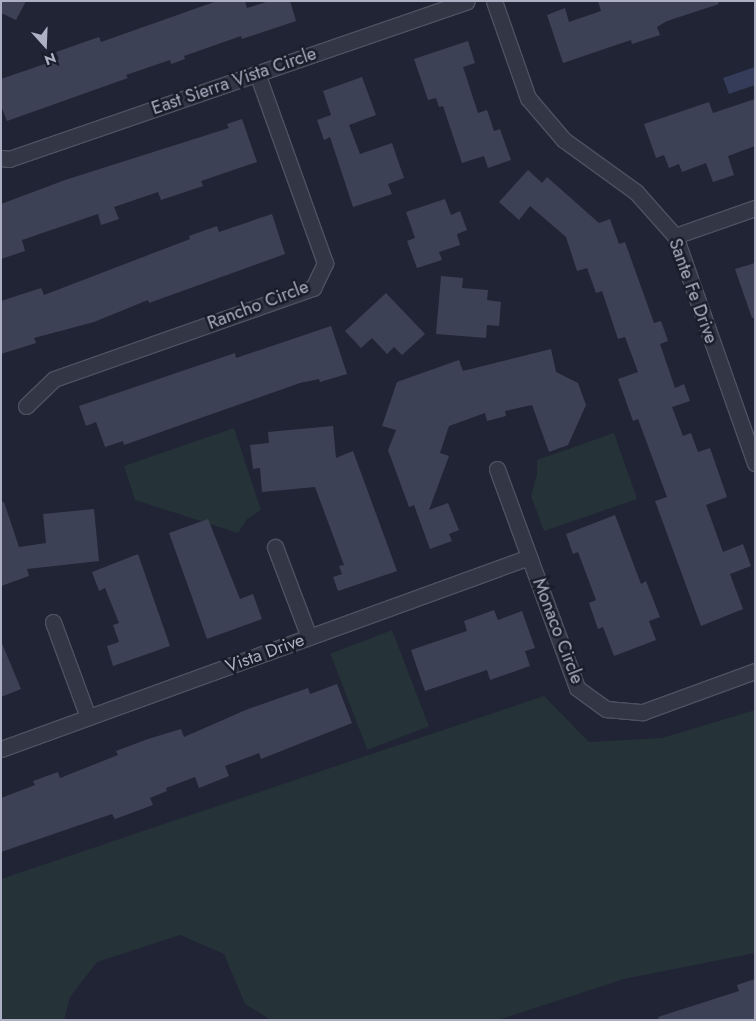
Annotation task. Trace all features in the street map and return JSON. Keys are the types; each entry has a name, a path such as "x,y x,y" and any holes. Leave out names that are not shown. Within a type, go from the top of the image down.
{"street":[{"name":"East Sierra Vista Circle","path":"1,158 9,159 467,1"},
{"name":"Sante Fe Drive","path":"494,1 528,98 564,140 636,192 675,236 755,463"},
{"name":"Rancho Circle","path":"26,406 54,379 313,288 325,263 257,73"},
{"path":"675,236 755,208"},
{"name":"Monaco Circle","path":"497,469 577,688 606,709 644,712 755,671"},
{"path":"275,548 309,637"},
{"name":"Vista Drive","path":"1,749 529,557"},
{"path":"53,622 88,717"}],"shaded area":[{"path":"234,428 261,510 247,519 238,533 135,500 124,466"},
{"path":"614,433 637,499 544,531 531,496 537,474 537,460"},
{"path":"392,630 429,726 367,750 330,654"},
{"path":"544,696 589,742 662,738 755,710 755,953 624,979 498,1020 271,1020 245,1004 224,954 180,935 97,962 70,997 64,1020 1,1020 1,879"}],"water":[{"path":"755,67 755,85 729,94 723,78"}],"building":[{"path":"1,1 26,1 16,20 1,13"},
{"path":"217,1 245,1 247,8 269,1 290,1 296,21 242,39 241,36 184,56 185,59 171,64 170,60 126,75 128,78 7,121 1,106 1,79 59,59 56,52 99,37 101,42"},
{"path":"598,1 718,1 719,4 667,21 657,27 660,35 632,44 631,40 563,63 547,15 565,8 569,22 601,11"},
{"path":"468,41 475,63 463,67 478,113 487,110 494,131 500,129 511,160 488,168 484,156 462,163 443,106 439,107 436,98 428,100 414,59"},
{"path":"362,77 376,115 349,125 360,154 392,143 404,178 388,184 392,194 353,207 330,137 324,140 317,120 331,115 323,91"},
{"path":"755,99 755,146 728,156 734,175 713,182 706,163 682,172 679,164 669,168 664,155 656,158 644,124 709,102 713,113"},
{"path":"242,119 257,162 201,181 203,186 161,200 158,192 114,207 119,219 101,225 98,214 22,240 25,251 1,259 1,204 65,180 229,128 227,124"},
{"path":"528,170 542,183 547,177 599,223 610,219 619,244 625,242 654,323 661,321 668,341 660,344 675,388 684,384 690,401 672,407 683,436 691,433 698,452 710,448 727,497 706,505 723,552 743,544 751,566 730,574 743,609 701,626 655,501 667,497 638,419 633,421 618,379 638,372 625,337 618,339 602,291 596,293 587,268 577,271 566,237 530,206 519,220 499,202"},
{"path":"445,199 451,215 460,211 467,230 457,234 460,245 439,252 442,260 417,268 407,241 415,238 406,212"},
{"path":"272,214 285,254 149,303 148,300 94,322 34,338 36,343 1,354 1,301 41,288 44,295 190,239 189,236 217,226 219,232"},
{"path":"755,263 755,318 752,318 735,269"},
{"path":"441,276 463,278 462,288 488,290 487,300 501,302 499,326 487,325 486,338 436,334"},
{"path":"386,293 425,334 402,355 394,347 387,354 372,338 361,348 345,331"},
{"path":"331,326 347,374 320,382 319,379 300,383 124,445 123,441 105,447 96,422 86,426 79,406 235,353 236,358"},
{"path":"551,349 556,372 578,383 586,405 568,445 549,452 532,405 505,411 506,416 487,421 485,413 449,426 440,453 449,456 429,510 448,503 459,530 449,534 452,541 430,549 414,505 409,507 388,450 396,430 382,426 397,382 459,360 463,371"},
{"path":"333,426 336,458 353,451 397,571 338,591 333,577 342,574 339,566 344,565 315,487 262,492 260,468 253,469 250,445 269,443 268,432"},
{"path":"1,502 4,502 19,547 46,543 43,514 94,509 99,561 27,569 29,576 1,586"},
{"path":"615,515 641,584 646,581 660,617 649,621 656,640 614,656 603,627 598,629 589,603 596,600 578,552 573,554 566,534"},
{"path":"208,519 240,599 253,594 262,619 207,639 169,533"},
{"path":"138,554 170,646 113,666 107,646 119,642 113,625 119,623 105,588 99,591 92,572"},
{"path":"494,610 498,620 522,611 535,648 525,651 530,666 490,680 487,670 425,691 411,650 467,631 464,621"},
{"path":"1,641 21,689 1,697"},
{"path":"337,684 352,723 261,759 259,753 225,766 229,776 199,788 195,777 166,788 167,791 150,798 153,805 115,819 112,814 1,852 1,798 35,785 33,781 58,772 60,778 118,755 116,751 148,739 181,729 184,737 248,709 308,688 310,694"},
{"path":"755,979 755,1020 659,1020 658,1017 739,991 737,985"}]}
